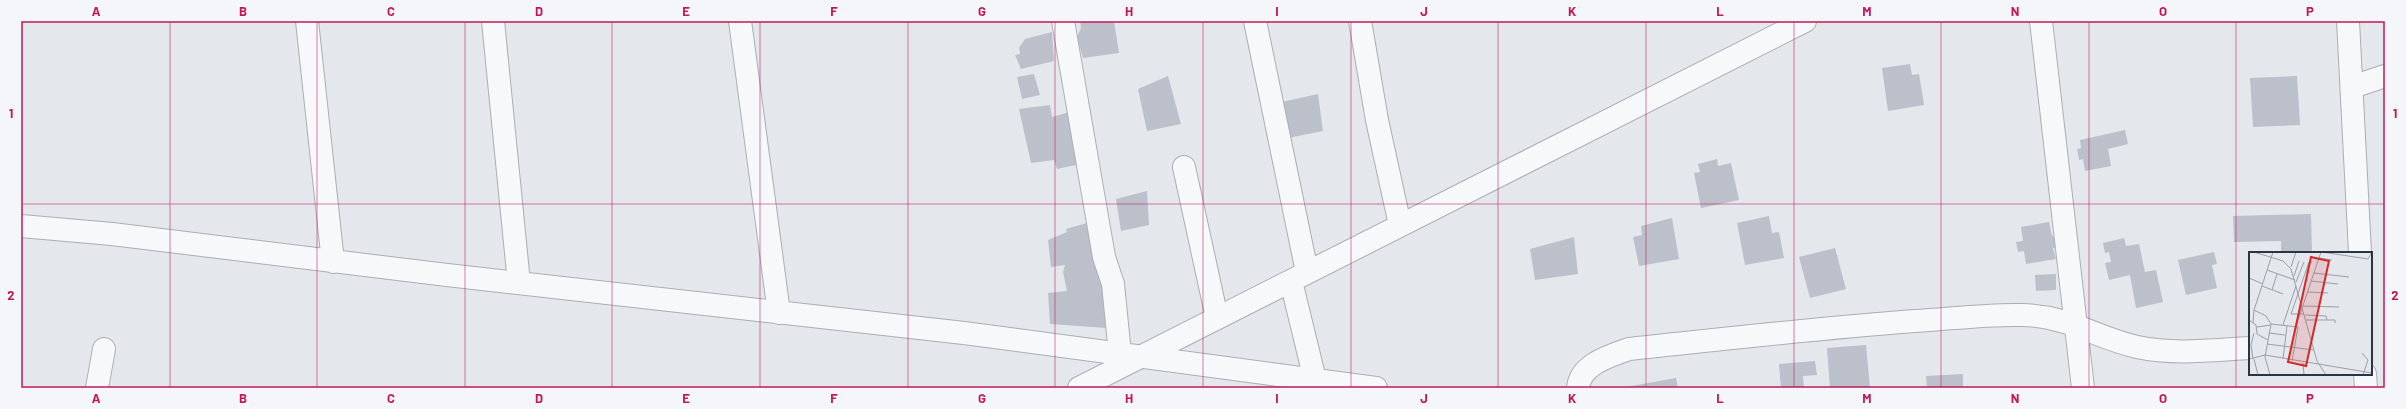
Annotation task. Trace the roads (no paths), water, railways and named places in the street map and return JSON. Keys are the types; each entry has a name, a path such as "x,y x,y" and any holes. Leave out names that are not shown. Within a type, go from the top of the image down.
{"street":[{"path":"307,21 333,262"},
{"path":"493,21 519,283"},
{"path":"740,21 778,312"},
{"path":"1063,21 1104,257 1113,284 1130,355"},
{"path":"1255,21 1316,384"},
{"path":"1360,21 1377,120 1400,225"},
{"path":"1079,388 1130,355 1217,318 1805,21"},
{"path":"2041,21 2083,388"},
{"path":"2348,21 2360,252"},
{"path":"2352,86 2385,76"},
{"path":"1184,167 1217,318"},
{"path":"21,226 219,246 333,262 964,333 1130,355 1316,384 1376,388"},
{"path":"1578,388 1588,370 1600,360 1629,349 1865,325 1981,317 2041,316 2076,324 2108,339 2138,347 2169,351 2208,351 2249,348"},
{"path":"98,388 104,349"},
{"path":"2365,375 2366,388"}]}
